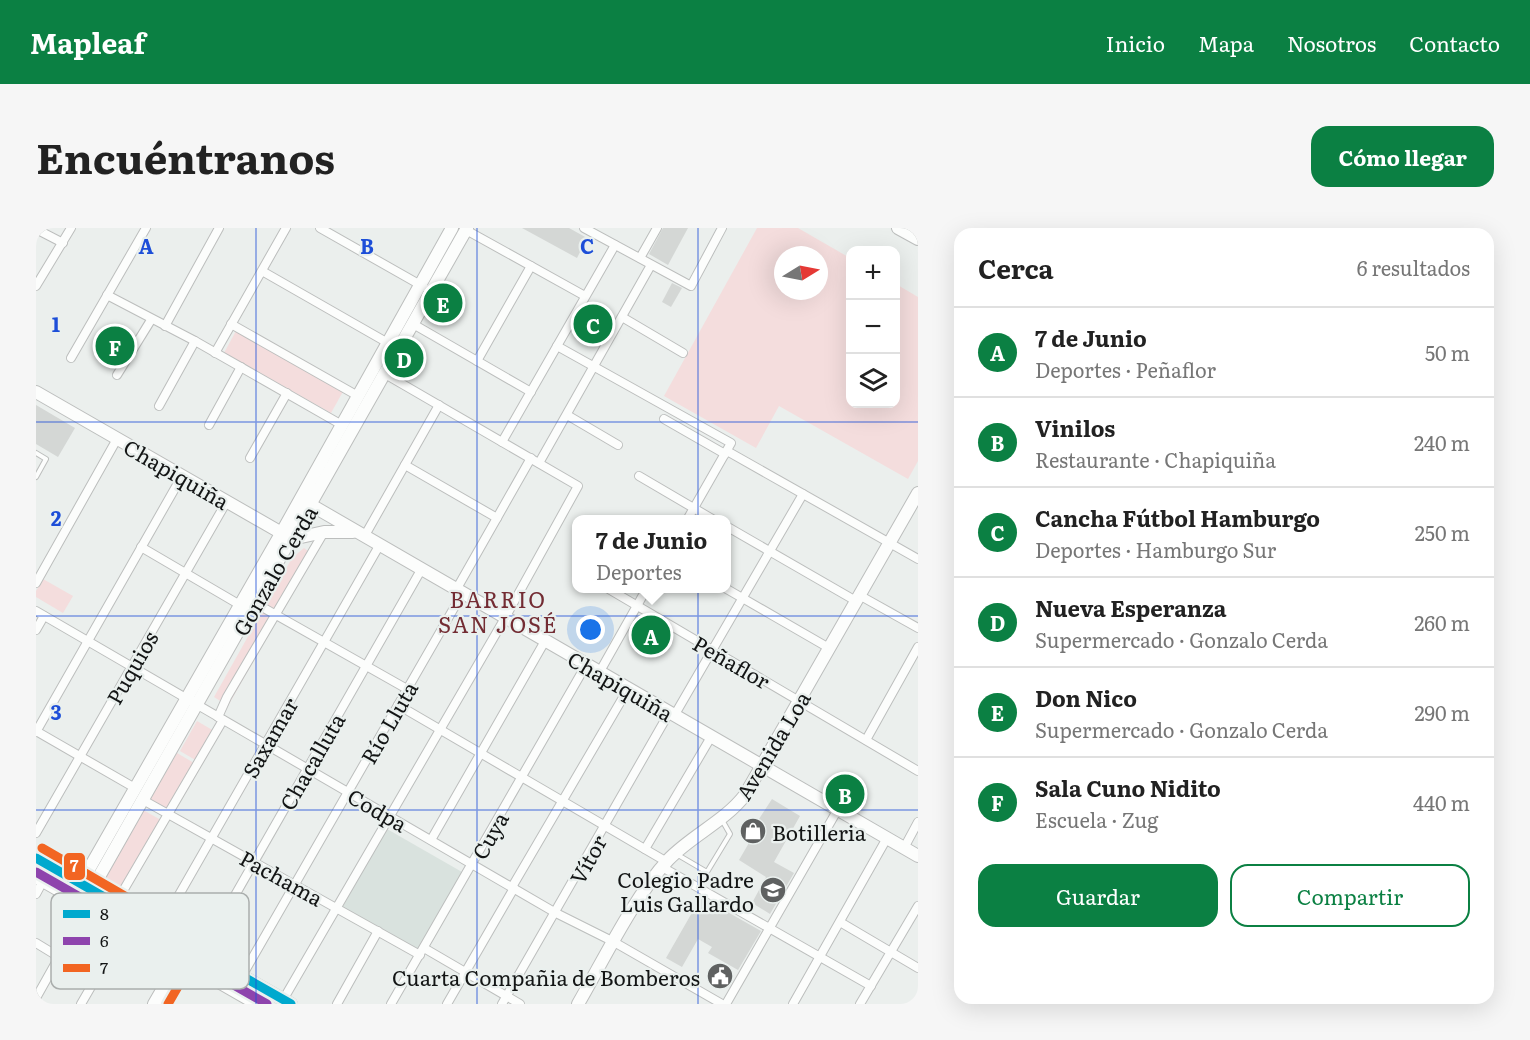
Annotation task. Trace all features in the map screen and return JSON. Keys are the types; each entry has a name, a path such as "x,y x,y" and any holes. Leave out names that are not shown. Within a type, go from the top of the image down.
{"street":[{"path":"36,286 71,228"},
{"path":"70,358 146,228"},
{"path":"165,326 219,228"},
{"path":"215,353 286,228"},
{"path":"320,228 432,291"},
{"name":"Gonzalo Cerda","path":"81,883 135,788 255,603 342,425 452,228"},
{"path":"584,228 691,286 722,228"},
{"path":"640,258 657,228"},
{"path":"898,228 918,239"},
{"path":"36,229 63,243"},
{"path":"466,229 585,296"},
{"name":"Gonzalo Cerda","path":"93,889 143,800 240,605 310,506 466,229"},
{"path":"502,442 615,245"},
{"path":"539,463 651,265"},
{"path":"477,361 531,266"},
{"path":"262,271 388,343"},
{"path":"107,295 195,341 342,425"},
{"path":"622,317 682,353"},
{"path":"117,375 151,320"},
{"path":"231,324 358,396"},
{"path":"413,324 531,392"},
{"path":"159,406 195,341"},
{"path":"557,346 803,494 918,559"},
{"path":"209,424 241,367"},
{"path":"249,980 287,1002 336,908 505,618 578,486 385,374"},
{"name":"Chapiquiña","path":"36,392 287,536 324,532 359,535 380,546 918,856"},
{"path":"250,458 287,393"},
{"path":"310,506 359,535 405,465 439,405"},
{"path":"567,415 618,445"},
{"path":"664,419 727,449"},
{"path":"36,583 117,439"},
{"path":"690,515 727,449"},
{"name":"Río Lluta","path":"249,964 407,689 531,458"},
{"path":"405,465 497,518"},
{"path":"135,788 36,731 182,476"},
{"path":"639,476 707,515"},
{"name":"Avenida Loa","path":"578,1004 642,895 668,861 722,819 745,795 918,493"},
{"name":"Vítor","path":"504,1000 803,494"},
{"name":"Puquios","path":"36,833 227,501"},
{"path":"731,529 770,552 918,628"},
{"name":"Gonzalo Cerda","path":"122,893 220,718 227,697 324,532"},
{"name":"Saxamar","path":"180,893 380,546"},
{"path":"141,547 240,605"},
{"name":"Chacalluta","path":"236,893 421,570"},
{"path":"731,592 829,648"},
{"name":"Peñaflor","path":"616,593 918,771"},
{"path":"599,673 644,593"},
{"path":"255,603 407,689"},
{"path":"36,630 40,614"},
{"name":"Codpa","path":"40,614 556,913 614,942 724,1004"},
{"path":"431,840 545,641"},
{"path":"866,740 918,647"},
{"name":"Cuya","path":"392,1004 586,665"},
{"path":"447,1004 628,689"},
{"path":"398,705 668,861 769,928 871,986"},
{"path":"645,849 711,737"},
{"name":"Pachama","path":"143,800 378,931 465,972 504,1000 520,1004"},
{"path":"724,1004 838,810"},
{"path":"904,848 918,822"},
{"path":"793,1004 887,838"},
{"path":"36,858 100,893"},
{"path":"36,894 40,879 64,893"},
{"path":"87,893 93,889"},
{"path":"860,1004 918,906"},
{"path":"840,922 918,968"},
{"path":"337,1004 378,931"},
{"path":"36,943 51,952"},
{"path":"36,998 51,972"},
{"path":"81,1004 89,989"},
{"path":"154,1004 163,989"},
{"path":"230,989 257,1004"}],"lane":[{"path":"36,453 46,459 36,477"},
{"path":"668,861 707,872 730,834 722,819"}],"shaded area":[{"path":"757,228 798,228 846,256 846,408 900,408 900,286 918,297 918,461 908,479 779,406 756,448 664,396"},
{"path":"593,304 611,314 594,344 576,335"},
{"path":"237,329 345,388 331,413 224,353"},
{"path":"304,548 313,555 228,706 214,697 292,558"},
{"path":"43,579 73,596 63,613 36,597 36,591"},
{"path":"641,616 673,634 661,654 629,636"},
{"path":"197,721 214,731 197,761 180,751"},
{"path":"177,753 194,763 167,811 149,801"},
{"path":"143,810 161,820 120,891 102,881"},
{"path":"387,829 462,872 417,951 342,908"}],"building":[{"path":"522,228 569,228 587,238 577,258"},
{"path":"663,228 688,228 668,265 649,254"},
{"path":"672,283 682,288 671,307 662,302"},
{"path":"36,405 75,428 58,457 36,444"},
{"path":"772,799 800,816 774,862 794,873 770,914 752,903 766,877 739,860 760,824 757,822"},
{"path":"701,897 761,931 738,970 708,953 712,947 698,939 682,967 666,958"}],"transit line":[{"name":"7","path":"42,848 120,893"},
{"name":"8","path":"36,858 97,893"},
{"name":"6","path":"36,872 73,893"},
{"name":"8","path":"249,980 291,1004"},
{"name":"7","path":"168,1004 177,989"},
{"name":"6","path":"241,989 267,1004"}],"place":[{"name":"Don Nico","path":"443,303"},
{"name":"Cancha Fútbol Hamburgo","path":"593,324"},
{"name":"Sala Cuno Nidito","path":"115,346"},
{"name":"Nueva Esperanza","path":"404,358"},
{"name":"7 de Junio","path":"651,635"},
{"name":"Vinilos","path":"845,794"},
{"name":"Botilleria","path":"753,831"},
{"name":"Colegio Padre Luis Gallardo","path":"773,890"},
{"name":"Cuarta Compañia de Bomberos","path":"720,976"}],"district":[{"name":"BARRIO SAN JOSÉ","path":"498,610"}]}
